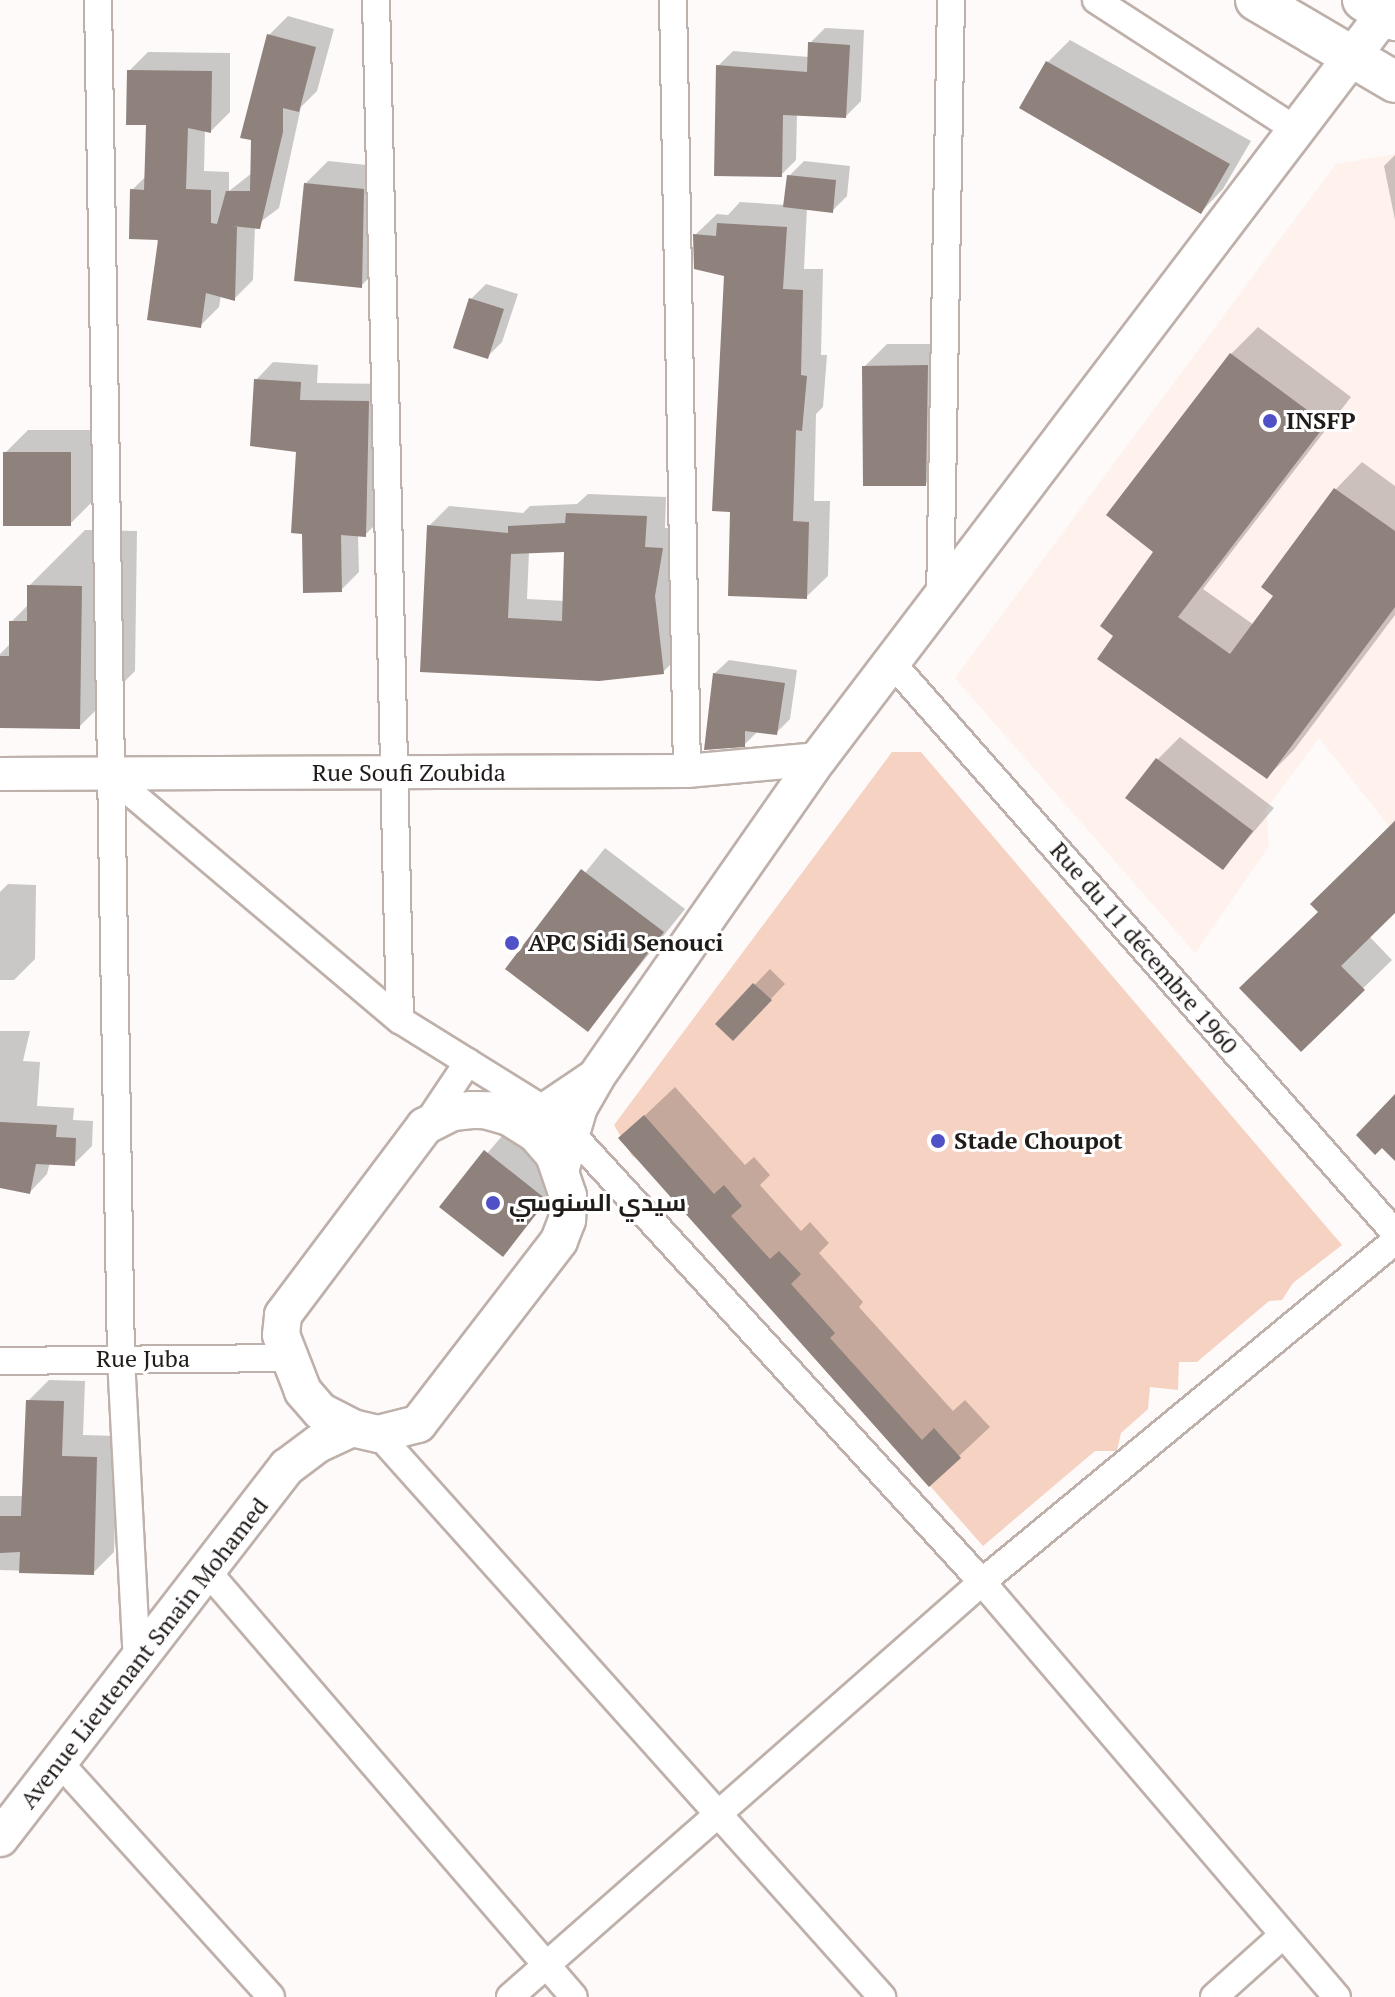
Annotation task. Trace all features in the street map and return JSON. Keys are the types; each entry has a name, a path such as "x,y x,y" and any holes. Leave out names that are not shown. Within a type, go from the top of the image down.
{"main road":[{"path":"1256,0 1395,82"},
{"path":"287,1467 318,1444 366,1431 418,1424 559,1241 567,1220 560,1171 558,1121 596,1077 818,759 1351,56 1384,8"},
{"path":"287,1467 300,1425 283,1315 425,1126 453,1112 488,1111 558,1121"},
{"path":"488,1111 509,1117 535,1133 560,1171"},
{"path":"291,1368 321,1412 366,1431"},
{"name":"Avenue Lieutenant Smain Mohamed","path":"0,1838 287,1467"}],"street":[{"path":"98,0 121,1358 137,1661"},
{"path":"376,0 400,1020"},
{"path":"673,0 687,771"},
{"path":"940,600 951,0"},
{"path":"1096,0 1295,129"},
{"name":"Rue du 11 décembre 1960","path":"892,663 1395,1233"},
{"name":"Rue Soufi Zoubida","path":"0,774 112,777 687,771 818,759"},
{"path":"112,777 400,1020 558,1121 982,1582 1337,1997"},
{"path":"425,1126 468,1062"},
{"path":"510,1997 982,1582 1395,1241"},
{"name":"Rue Juba","path":"0,1361 121,1358 291,1368"},
{"path":"366,1431 720,1815 882,1997"},
{"path":"207,1571 574,1997"},
{"path":"59,1762 271,1997"},
{"path":"1214,1997 1282,1936"}],"shaded area":[{"name":"INSFP","path":"1395,154 1395,821 1389,826 1319,738 1266,809 1269,846 1195,953 955,678 1336,164"},
{"name":"Stade Choupot","path":"892,752 921,752 1342,1245 1293,1283 1282,1300 1269,1301 1197,1362 1179,1362 1178,1390 1150,1387 1148,1409 1121,1433 1117,1451 1095,1451 983,1546 648,1166 632,1156 614,1125"}],"building":[{"path":"267,34 316,47 299,112 283,108 283,132 260,229 231,226 237,227 235,301 206,293 201,328 147,320 158,240 129,239 130,189 144,190 146,125 126,125 127,70 212,71 211,133 188,128 186,189 211,190 211,223 217,224 226,191 250,191 251,140 240,138"},
{"path":"808,42 850,45 846,118 783,115 782,177 714,176 716,65 807,72"},
{"path":"1046,61 1230,164 1201,214 1019,108"},
{"path":"787,175 836,180 833,213 783,207"},
{"path":"304,183 364,189 362,288 294,281"},
{"path":"717,223 787,227 783,289 803,290 801,375 807,376 802,431 796,430 793,521 809,522 807,599 728,596 730,512 712,511 724,276 694,269 693,234 716,236"},
{"path":"469,298 504,309 488,359 453,348"},
{"path":"1230,353 1326,424 1178,617 1230,654 1273,596 1261,587 1334,488 1395,531 1395,607 1267,779 1097,659 1113,636 1100,626 1153,552 1106,515"},
{"path":"928,365 926,486 863,486 862,366"},
{"path":"254,379 301,382 300,400 369,401 366,537 341,535 342,592 303,593 302,534 291,533 296,452 250,446"},
{"path":"3,452 71,452 71,526 3,526"},
{"path":"566,513 647,516 645,547 663,548 655,596 664,674 599,681 420,672 427,525 508,533 508,526 565,523","holes":["564,552 562,621 508,618 511,554"]},
{"path":"27,585 82,586 80,729 0,728 0,656 9,656 9,621 27,621"},
{"path":"713,673 785,683 777,735 745,731 745,747 704,750"},
{"path":"1156,758 1253,831 1223,870 1125,798"},
{"path":"1395,821 1395,913 1341,966 1365,990 1301,1052 1239,988 1318,912 1310,904"},
{"path":"581,869 664,932 588,1032 505,969"},
{"path":"753,983 772,1000 733,1041 715,1024"},
{"path":"1395,1094 1395,1161 1382,1148 1375,1155 1356,1135"},
{"path":"644,1115 714,1194 724,1185 742,1206 731,1216 770,1259 779,1251 801,1274 791,1284 835,1333 830,1338 922,1440 934,1428 961,1458 929,1487 618,1138"},
{"path":"0,1122 57,1125 56,1137 76,1138 75,1166 36,1164 30,1194 0,1188"},
{"name":"سيدي السنوسي","path":"484,1150 547,1200 503,1257 439,1207"},
{"path":"26,1400 64,1401 62,1456 97,1457 94,1575 19,1573 20,1552 0,1553 0,1516 21,1516"}],"place":[{"name":"INSFP","path":"1270,421"},
{"name":"APC Sidi Senouci","path":"512,943"},
{"name":"Stade Choupot","path":"938,1141"},
{"name":"سيدي السنوسي","path":"493,1203"}]}
